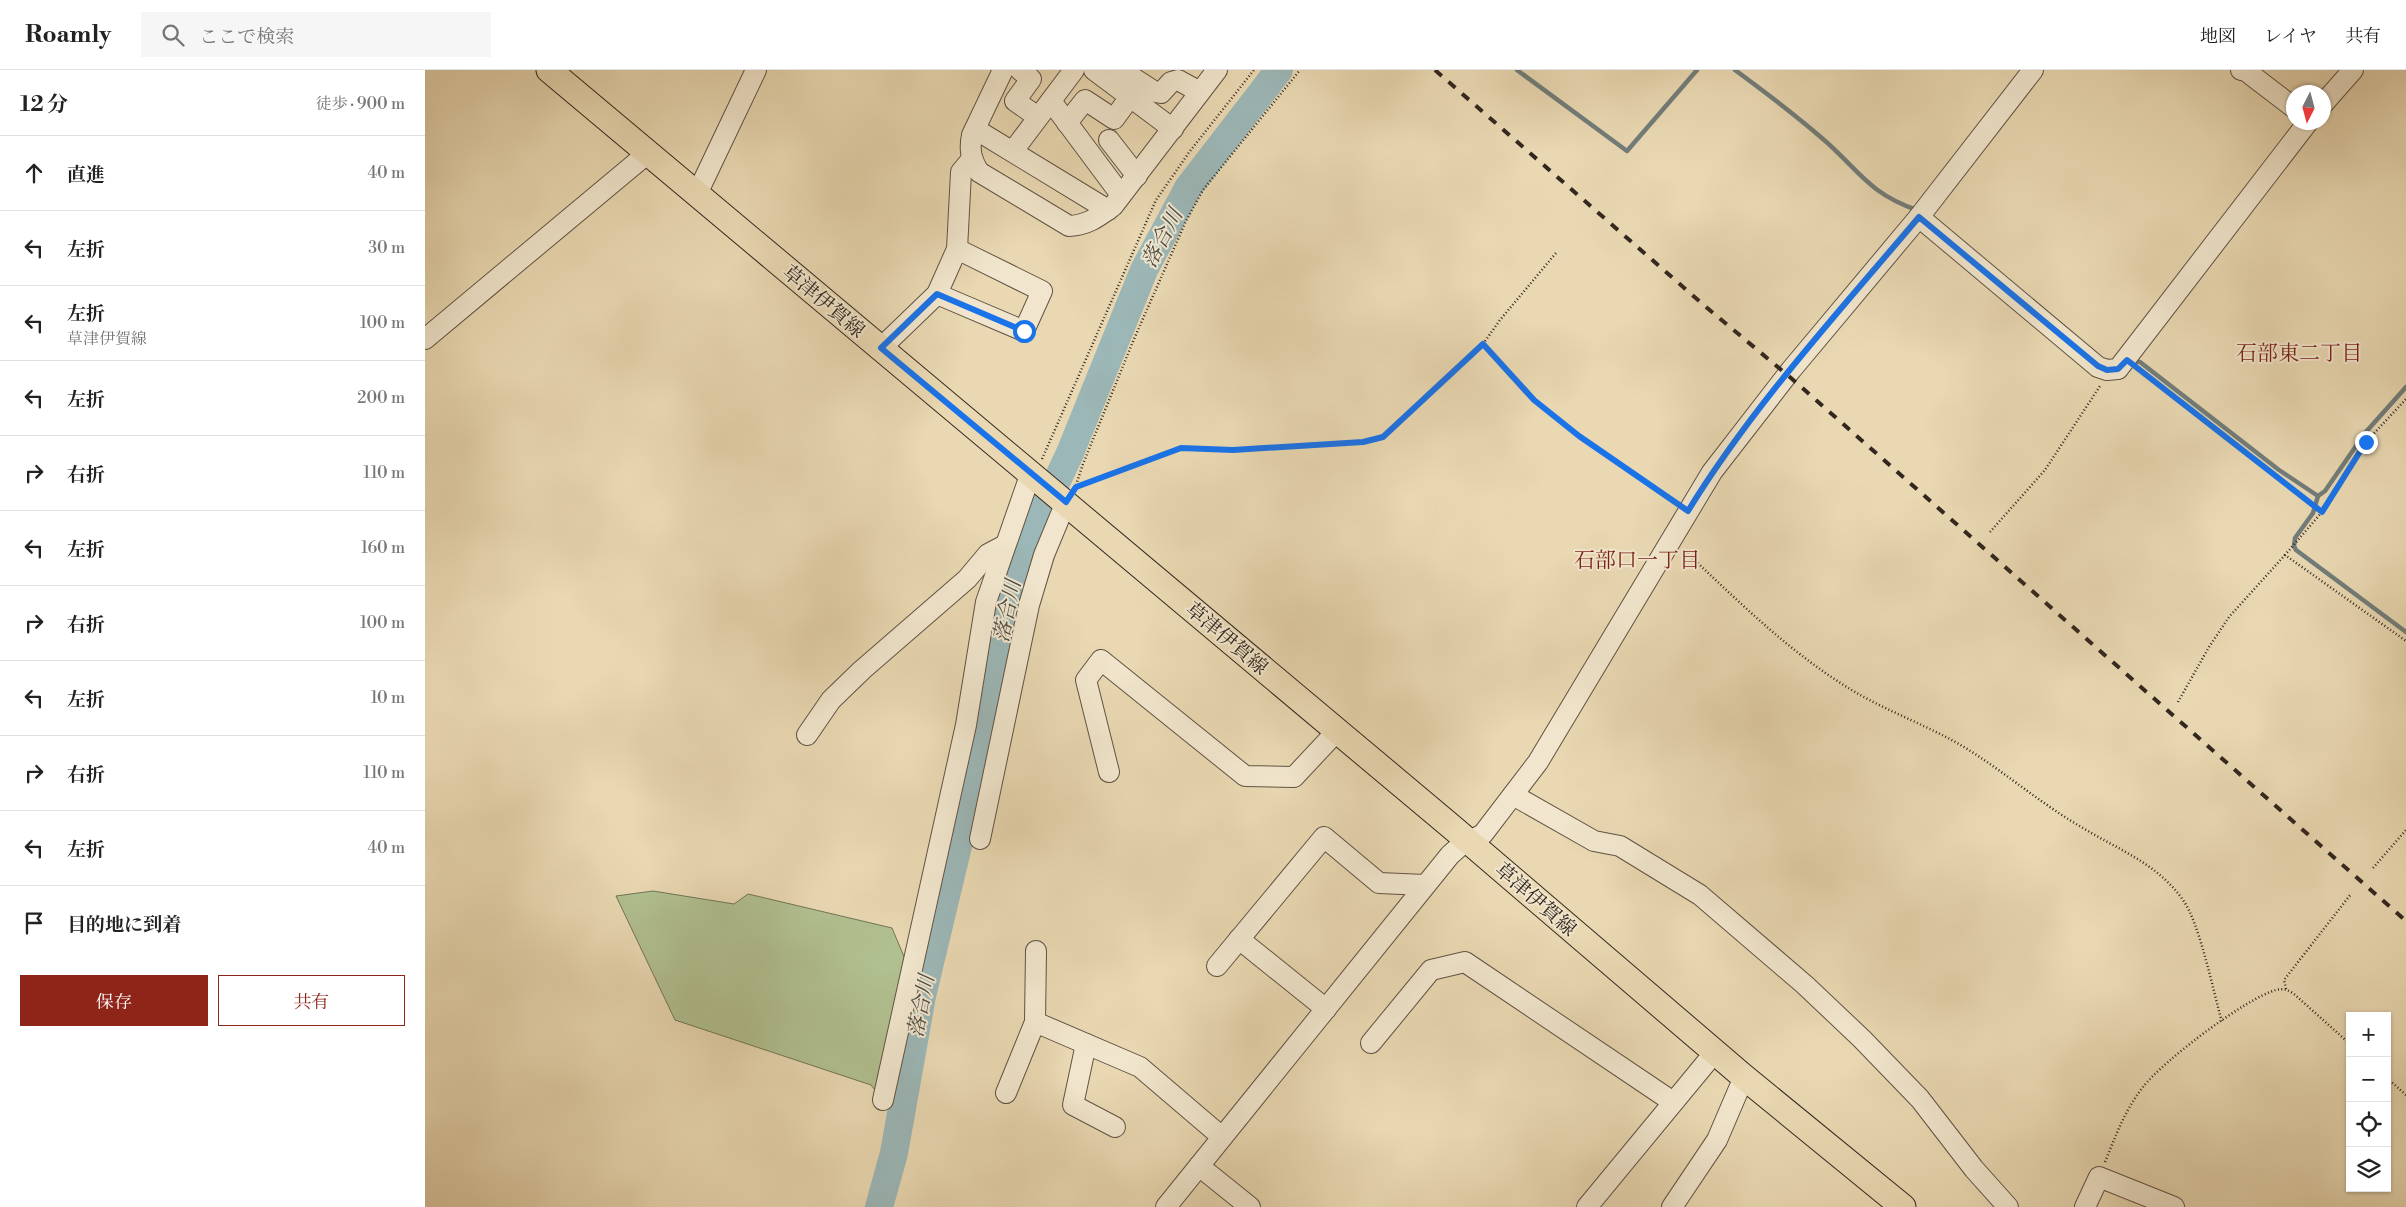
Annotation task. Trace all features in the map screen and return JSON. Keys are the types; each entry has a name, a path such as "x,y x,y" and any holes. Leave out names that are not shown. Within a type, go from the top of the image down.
{"main road":[{"name":"草津伊賀線","path":"549,70 1037,478 1067,496 1337,731 1744,1077 1903,1207"}],"street":[{"path":"697,194 756,70"},
{"path":"1003,70 975,129 970,146 971,160 979,172 1069,226 1081,225 1095,220 1115,203 1217,70"},
{"path":"1020,70 1031,79 1015,101 1038,117"},
{"path":"1013,151 1074,70"},
{"path":"1093,70 1130,81 1155,92 1161,93 1171,82 1178,80 1200,92"},
{"path":"1166,1207 1449,855 1483,834 1513,795 1543,754 1712,472 1786,376 1919,217 2033,70"},
{"path":"2241,70 2246,71 2286,102"},
{"path":"2331,95 2353,70"},
{"path":"1067,123 1085,100 1114,119 1130,81"},
{"path":"1130,81 1173,129"},
{"path":"1051,101 1067,123 1086,163 1115,203"},
{"path":"975,129 1013,151 1115,203"},
{"path":"1919,217 2098,366 2107,370 2118,369 2127,360 2302,130"},
{"path":"1120,146 1137,176"},
{"path":"425,339 648,153"},
{"path":"881,348 937,294 957,249 961,172 971,160"},
{"path":"937,294 1024,331 1042,291 957,249"},
{"path":"883,1100 966,725 986,602 1027,484 1037,478"},
{"path":"980,839 1029,605 1044,555 1067,496"},
{"path":"807,735 831,700 855,676 967,579 988,554 1005,545"},
{"path":"1109,772 1086,680 1101,660 1245,776 1294,777 1337,731"},
{"path":"1513,795 1593,841 1620,846 1700,895 1805,985 1862,1039 1920,1099 1975,1169 2009,1207"},
{"path":"1217,966 1324,837 1379,884 1425,885"},
{"path":"1239,939 1326,1009"},
{"path":"1005,1093 1035,1022 1037,951"},
{"path":"1371,1043 1431,970 1465,962 1673,1102"},
{"path":"1035,1022 1140,1067 1223,1137"},
{"path":"1086,1044 1073,1104 1115,1127"},
{"path":"1587,1207 1715,1052"},
{"path":"1672,1207 1717,1140 1744,1077"},
{"path":"1199,1166 1251,1207"},
{"path":"2085,1207 2099,1177 2174,1207"}],"path":[{"path":"1037,478 1156,200 1190,151 1255,70"},
{"path":"1067,496 1083,464 1134,339 1186,221 1203,190 1300,70"},
{"path":"1067,496 1181,448 1233,450 1363,442 1383,437 1483,344 1500,320 1556,253"},
{"path":"1483,344 1534,400 1579,436 1688,511"},
{"path":"2127,360 2322,512"},
{"path":"1990,532 2045,470 2105,378 2107,370"},
{"path":"2178,702 2229,617 2322,512 2366,442 2406,399"},
{"path":"1671,538 1769,629 1815,666 1851,690 1962,746 2081,828 2145,862 2167,881 2184,901 2194,922 2222,1022"},
{"path":"2285,555 2406,641"},
{"path":"2373,868 2406,830"},
{"path":"2286,989 2284,980 2351,894"},
{"path":"2099,1177 2123,1117 2143,1086 2166,1062 2257,999 2276,990 2286,989 2346,1040"},
{"path":"2391,1082 2406,1095"}],"green space":[{"path":"653,891 734,904 748,894 892,928 905,959 875,1090 871,1085 675,1020 616,896"}],"waterway":[{"name":"落合川","path":"879,1207 894,1153 922,996 969,800 1014,573 1070,453 1144,270 1188,188 1279,70"},
{"path":"1517,70 1627,151 1697,70"},
{"path":"1735,70 1812,130 1875,188 1900,203 1917,210"},
{"path":"2132,362 2140,362 2279,470 2318,496"},
{"path":"2406,387 2365,433 2325,491 2318,496 2313,513 2295,538 2294,546 2296,550 2406,632"}],"railway":[{"path":"1435,70 1706,307 1791,378 2406,921"}],"district":[{"name":"石部東二丁目","path":"2299,353"},
{"name":"石部口一丁目","path":"1637,560"}],"route":[{"path":"1024,331 937,294 881,348 1066,502 1076,487 1181,448 1233,450 1363,442 1383,437 1428,398 1483,344 1534,400 1579,436 1688,511 1712,472 1781,382 1919,217 1937,230 1979,268 2098,366 2107,370 2118,369 2127,360 2322,512 2366,442"}]}
